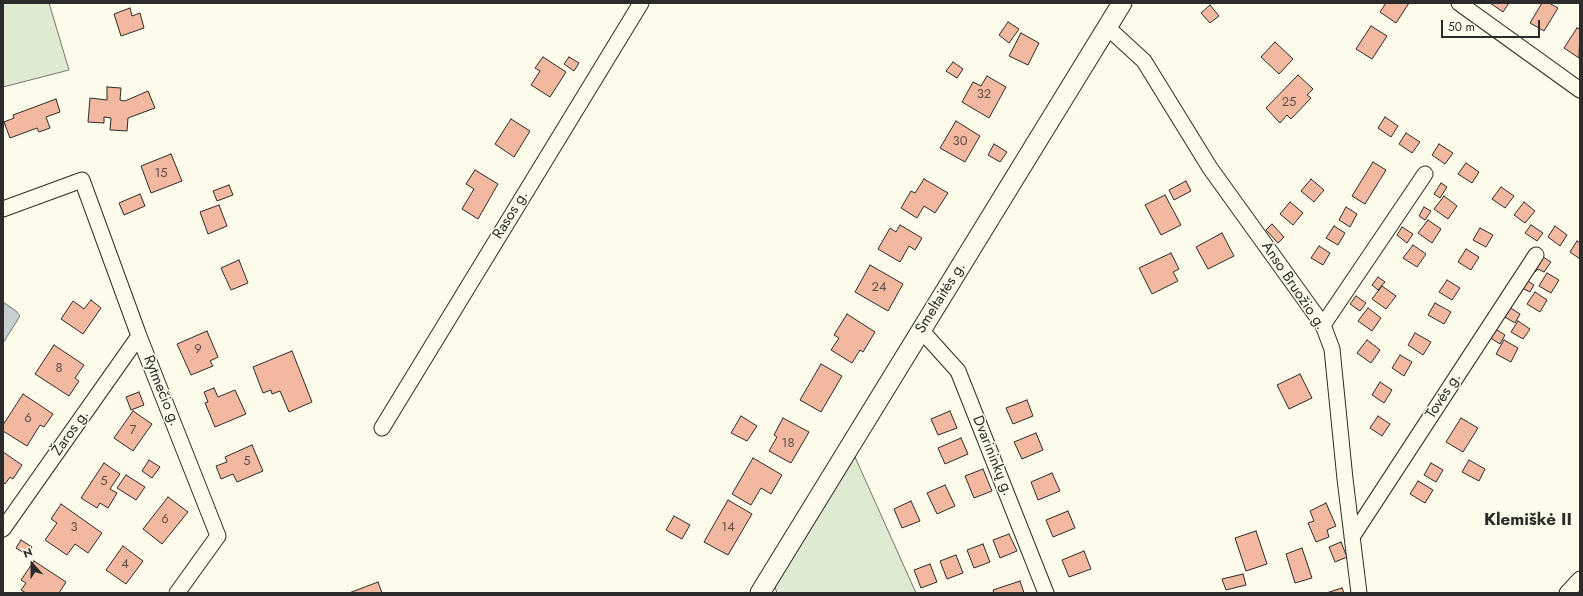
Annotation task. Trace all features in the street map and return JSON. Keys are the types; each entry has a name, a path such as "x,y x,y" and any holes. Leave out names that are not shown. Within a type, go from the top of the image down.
{"main road":[{"name":"Smeltaitės g.","path":"760,593 1122,3"}],"street":[{"name":"Rasos g.","path":"382,428 641,3"},
{"path":"1459,3 1580,90"},
{"name":"Anso Bruožio g.","path":"1107,27 1144,61 1210,168 1324,325 1332,349 1344,479 1359,593"},
{"path":"1324,325 1425,174"},
{"name":"Rytmečio g.","path":"3,209 82,180 140,336 218,536 177,593"},
{"name":"Tovės g.","path":"1352,537 1536,255"},
{"name":"Dvarininkų g.","path":"921,330 958,371 1046,593"},
{"name":"Žaros g.","path":"3,529 140,336"},
{"path":"1567,593 1580,579"}],"green space":[{"path":"3,3 49,3 69,70 3,87"},
{"path":"855,457 916,593 777,593 775,587"}],"shaded area":[{"path":"3,302 16,311 20,316 3,343"}],"building":[{"path":"1386,3 1409,3 1396,23 1380,12"},
{"path":"1490,3 1509,3 1503,12"},
{"path":"1542,3 1549,3 1558,8 1544,31 1530,23"},
{"path":"1210,5 1219,16 1210,23 1201,13"},
{"path":"130,8 132,16 140,13 144,28 121,36 114,14"},
{"path":"1008,22 1019,29 1009,43 999,35"},
{"path":"1371,26 1387,36 1372,59 1356,49"},
{"path":"1577,28 1580,29 1579,58 1564,48"},
{"path":"1021,33 1039,43 1028,65 1009,56"},
{"path":"1275,42 1293,59 1279,74 1261,57"},
{"path":"543,57 566,72 550,97 531,85 540,71 535,68"},
{"path":"569,57 579,63 574,71 564,64"},
{"path":"953,62 963,69 957,78 946,71"},
{"path":"1298,75 1313,89 1307,95 1311,98 1291,119 1287,115 1280,123 1266,108"},
{"path":"987,76 1006,87 989,118 962,102 973,82 981,86"},
{"path":"107,87 121,88 120,100 125,101 148,91 155,108 128,118 127,131 110,130 111,118 104,117 104,123 88,122 90,98 107,100"},
{"path":"56,99 60,112 46,117 50,128 39,132 37,128 10,138 4,122 14,118 13,115"},
{"path":"1385,117 1398,126 1391,137 1378,128"},
{"path":"511,119 530,131 514,157 495,144"},
{"path":"956,121 980,136 965,162 940,148"},
{"path":"1406,133 1420,142 1412,153 1399,144"},
{"path":"994,144 1007,152 1000,162 988,155"},
{"path":"1439,144 1453,153 1445,164 1432,155"},
{"path":"171,154 182,181 151,193 141,166"},
{"path":"1373,162 1386,170 1365,204 1352,196"},
{"path":"1466,163 1479,172 1472,183 1458,174"},
{"path":"475,170 498,184 478,219 462,209 474,189 466,184"},
{"path":"924,179 948,193 935,213 924,206 917,218 901,208 911,191 915,193"},
{"path":"1311,179 1324,190 1314,202 1301,191"},
{"path":"1186,181 1191,191 1174,200 1169,190"},
{"path":"1441,183 1447,187 1440,198 1434,194"},
{"path":"229,185 233,195 217,201 213,191"},
{"path":"1501,187 1514,196 1505,208 1492,199"},
{"path":"140,194 145,206 124,215 119,203"},
{"path":"1165,195 1181,225 1161,235 1145,205"},
{"path":"1444,196 1457,206 1448,219 1434,209"},
{"path":"1290,202 1303,213 1293,225 1280,214"},
{"path":"1524,202 1535,211 1525,223 1514,215"},
{"path":"219,205 227,226 208,234 200,212"},
{"path":"1346,207 1357,214 1350,227 1339,220"},
{"path":"1424,207 1431,211 1425,220 1419,216"},
{"path":"1428,220 1441,229 1432,243 1418,233"},
{"path":"1272,224 1284,237 1278,243 1266,230"},
{"path":"900,225 922,238 915,250 909,246 900,262 878,249 890,228 896,232"},
{"path":"1531,225 1543,233 1537,241 1525,233"},
{"path":"1334,226 1345,233 1338,245 1326,238"},
{"path":"1555,226 1567,235 1560,246 1548,237"},
{"path":"1402,227 1413,234 1407,243 1397,235"},
{"path":"1480,228 1493,235 1486,247 1473,240"},
{"path":"1222,233 1234,256 1208,269 1196,247"},
{"path":"1577,241 1580,243 1580,259 1570,252"},
{"path":"1413,245 1426,254 1417,267 1403,258"},
{"path":"1319,246 1330,253 1323,265 1311,258"},
{"path":"1466,249 1479,257 1471,270 1458,262"},
{"path":"1171,253 1179,269 1173,272 1178,281 1152,294 1139,268"},
{"path":"1540,255 1551,262 1544,272 1538,269 1535,272 1531,270"},
{"path":"239,260 248,283 231,290 221,268"},
{"path":"870,265 903,284 888,311 855,292"},
{"path":"1547,273 1559,280 1551,293 1539,286"},
{"path":"1378,277 1385,282 1378,290 1372,285"},
{"path":"1525,279 1534,285 1530,292 1520,287"},
{"path":"1447,280 1460,288 1452,300 1439,292"},
{"path":"1382,286 1396,296 1386,309 1372,299"},
{"path":"1535,292 1547,300 1540,312 1527,304"},
{"path":"1356,296 1366,303 1360,311 1350,304"},
{"path":"91,300 101,308 83,334 61,319 73,301 84,309"},
{"path":"1435,303 1451,312 1444,324 1428,315"},
{"path":"1509,307 1520,314 1515,323 1503,316"},
{"path":"1368,308 1381,318 1372,331 1358,321"},
{"path":"847,314 875,332 863,352 860,350 852,363 831,350 839,338 834,335"},
{"path":"1518,321 1530,329 1523,339 1511,332"},
{"path":"1494,328 1505,335 1500,344 1489,337"},
{"path":"207,331 218,357 210,361 213,366 191,375 177,344"},
{"path":"1415,333 1431,342 1423,355 1408,345"},
{"path":"1367,340 1380,350 1371,363 1357,353"},
{"path":"1504,340 1518,348 1511,362 1496,354"},
{"path":"54,345 84,365 75,378 79,381 69,396 35,374"},
{"path":"292,351 312,402 289,412 280,391 272,394 271,390 263,393 253,367"},
{"path":"1400,355 1412,362 1404,376 1392,368"},
{"path":"821,364 842,376 821,412 800,400"},
{"path":"1300,374 1312,398 1289,409 1277,385"},
{"path":"1380,382 1392,390 1384,403 1372,395"},
{"path":"214,388 218,397 235,390 246,414 215,427 205,403 208,402 204,392"},
{"path":"139,392 144,405 131,410 126,397"},
{"path":"23,394 53,414 44,427 40,425 27,446 3,431 3,425"},
{"path":"1027,400 1033,416 1013,424 1006,408"},
{"path":"133,411 152,424 133,451 114,438"},
{"path":"950,411 957,428 938,435 931,419"},
{"path":"741,416 757,426 747,441 731,433"},
{"path":"1378,416 1390,424 1382,436 1370,428"},
{"path":"783,418 809,432 791,463 769,451 777,437 774,435"},
{"path":"1461,418 1478,428 1463,452 1446,442"},
{"path":"1036,433 1043,450 1022,459 1014,442"},
{"path":"961,438 968,454 945,464 938,448"},
{"path":"252,445 263,471 237,482 233,474 221,479 216,466 227,462 225,457"},
{"path":"3,452 22,465 13,479 10,477 5,484 3,482"},
{"path":"753,458 782,475 771,494 761,488 751,505 732,494"},
{"path":"149,460 160,467 152,478 142,471"},
{"path":"1469,460 1485,469 1479,481 1462,472"},
{"path":"104,463 120,474 110,489 117,493 108,508 100,503 97,508 81,498"},
{"path":"1431,463 1443,470 1436,482 1424,475"},
{"path":"983,469 992,491 974,498 965,476"},
{"path":"1052,473 1060,491 1038,500 1031,482"},
{"path":"126,475 145,487 136,500 117,488"},
{"path":"1418,481 1433,490 1425,503 1410,494"},
{"path":"945,485 955,506 937,514 927,493"},
{"path":"168,497 188,512 162,544 143,529"},
{"path":"728,500 752,514 728,555 704,542"},
{"path":"911,501 920,521 902,528 894,509"},
{"path":"1326,503 1336,526 1327,530 1329,537 1316,542 1308,523 1314,521 1310,511"},
{"path":"61,504 102,533 88,553 75,544 67,555 45,540 57,523 51,519"},
{"path":"1068,511 1075,528 1053,537 1046,520"},
{"path":"674,516 690,525 682,539 666,530"},
{"path":"1256,531 1267,564 1246,571 1235,538"},
{"path":"1009,534 1017,551 1000,558 993,540"},
{"path":"21,540 32,547 27,555 16,548"},
{"path":"1341,542 1347,557 1335,562 1329,547"},
{"path":"983,544 990,562 974,568 967,550"},
{"path":"123,546 143,561 126,584 106,570"},
{"path":"1302,548 1312,578 1295,583 1286,554"},
{"path":"1084,551 1091,569 1069,577 1062,560"},
{"path":"956,555 963,573 947,579 940,561"},
{"path":"34,561 66,582 59,593 26,593 21,590 26,583 21,580"},
{"path":"930,564 937,582 921,588 914,570"},
{"path":"1243,574 1246,585 1226,590 1222,579"},
{"path":"1020,581 1024,593 994,593 993,590"},
{"path":"378,582 382,593 349,593"},
{"path":"1342,588 1344,593 1326,593"}],"district":[{"name":"Klemiškė II","path":"1528,521"}]}
